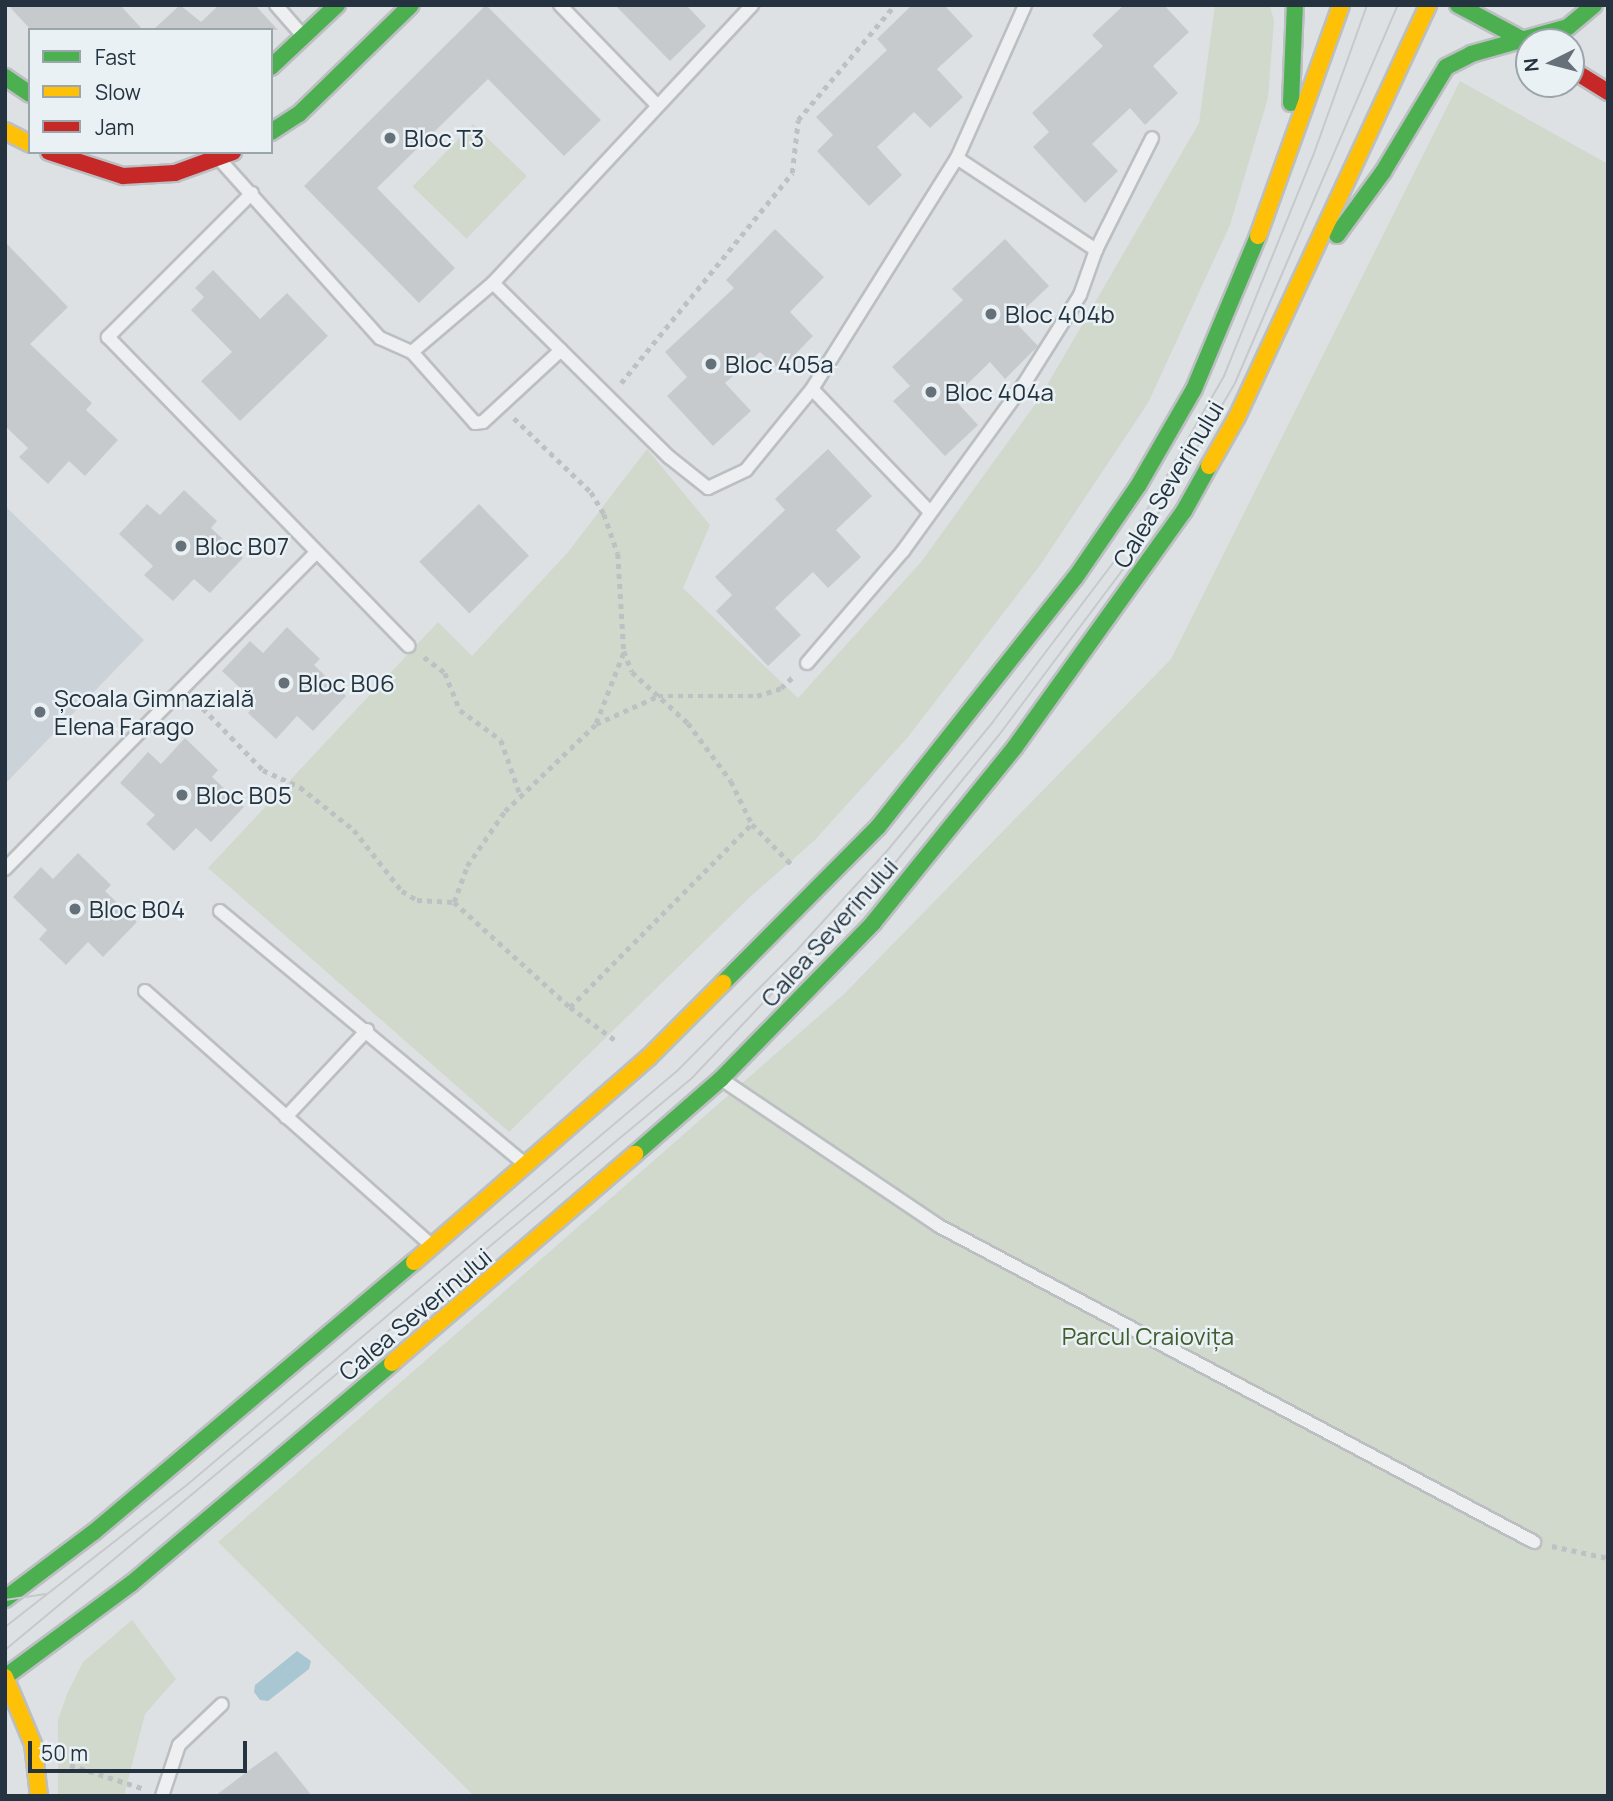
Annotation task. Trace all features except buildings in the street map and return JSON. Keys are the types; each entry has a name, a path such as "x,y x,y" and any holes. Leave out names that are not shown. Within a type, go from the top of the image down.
{"main road":[{"path":"273,65 337,5"},
{"path":"273,131 299,114 411,5"},
{"path":"1283,166 1296,66 1295,5"},
{"name":"Calea Severinului","path":"5,1599 94,1532 528,1166 649,1057 878,827 977,706 1138,486 1211,351 1283,166 1341,5"},
{"name":"Calea Severinului","path":"5,1677 132,1583 720,1079 890,903 1015,747 1124,600 1184,511 1237,417 1428,5"},
{"path":"1458,5 1515,36"},
{"path":"1564,28 1594,5"},
{"path":"1296,292 1383,172 1446,67 1471,54 1515,45"},
{"path":"5,77 28,93"},
{"path":"1585,78 1608,92"},
{"path":"5,131 28,143"},
{"path":"57,154 123,176 175,173 226,155"},
{"path":"5,1677 33,1744 39,1796"}],"lane":[{"path":"276,5 303,37"},
{"path":"559,5 656,103"},
{"path":"412,352 493,283 656,103 752,5"},
{"path":"493,283 609,398 708,488 746,470 812,389 957,158 1025,5"},
{"path":"807,663 930,512 1024,384 1080,295 1096,250 1152,138"},
{"path":"226,155 252,193 380,338 412,352 470,421 483,422 561,350"},
{"path":"957,158 1096,250"},
{"path":"252,193 108,337 315,554 409,646"},
{"path":"812,389 930,512"},
{"path":"5,869 315,554"},
{"path":"220,911 528,1166"},
{"path":"145,991 434,1248"},
{"path":"286,1117 367,1030"},
{"path":"720,1079 939,1226 1534,1542"},
{"path":"162,1795 179,1745 222,1704"}],"path":[{"path":"609,398 792,173 798,120 895,5"},
{"path":"501,406 591,492 604,514 618,554 624,651 632,672 688,723 731,781 752,824 816,891"},
{"path":"409,646 442,669 460,710 501,740 521,797"},
{"path":"596,724 624,651"},
{"path":"454,902 467,866 505,811 596,724 658,696 757,696 781,688 807,663"},
{"path":"184,687 256,764 300,787 354,830 402,891 417,900 454,902 570,1007 615,1040"},
{"path":"570,1007 752,824"},
{"path":"1534,1542 1608,1558"},
{"path":"33,1744 58,1762 162,1795"}],"shaded area":[{"name":"Școala Gimnazială Elena Farago","path":"5,506 144,640 5,784"}],"green space":[{"path":"1215,5 1270,5 1274,21 1268,98 1230,225 1148,403 1041,564 908,737 814,841 750,897 509,1132 208,868 438,622 472,656 568,552 647,449 710,525 683,588 798,698 921,562 1039,399 1199,123"},
{"name":"Parcul Craiovița","path":"1460,81 1608,164 1608,1796 474,1796 218,1542 844,994 1171,659"},
{"path":"473,124 527,176 467,239 413,187"},
{"path":"132,1620 176,1679 145,1714 124,1796 58,1796 58,1720 67,1694 83,1662"}],"water":[{"path":"297,1651 311,1661 309,1669 268,1701 260,1700 254,1692 255,1685"}],"tram line":[{"path":"5,1627 188,1484 677,1071 798,949 887,851 992,723 1128,543 1224,376 1313,156 1367,5"},
{"path":"5,1650 692,1078 895,863 999,735 1135,553 1235,383 1398,5"},
{"path":"5,1600 46,1594"}],"traffic: fast":[{"path":"273,65 337,5"},
{"path":"273,131 299,114 411,5"},
{"path":"1291,103 1295,5"},
{"path":"1458,5 1515,36"},
{"path":"1337,235 1383,172 1446,67 1471,54 1568,27 1594,5"},
{"path":"5,77 28,93"},
{"path":"723,983 878,827 1075,578 1138,486 1194,389 1258,236"},
{"path":"635,1154 721,1079 873,923 1015,747 1184,511 1209,466"},
{"path":"5,1599 94,1532 414,1262"},
{"path":"5,1677 132,1583 392,1363"}],"traffic: slow":[{"path":"1258,236 1341,5"},
{"path":"1209,466 1237,417 1428,5"},
{"path":"5,131 28,143"},
{"path":"414,1262 649,1057 723,983"},
{"path":"392,1363 635,1154"},
{"path":"5,1677 33,1744 39,1796"}],"traffic: jam":[{"path":"1585,78 1608,92"},
{"path":"55,154 123,176 175,173 227,154"}],"place":[{"name":"Bloc T3","path":"390,138"},
{"name":"Bloc 404b","path":"991,314"},
{"name":"Bloc 405a","path":"711,364"},
{"name":"Bloc 404a","path":"931,392"},
{"name":"Bloc B07","path":"181,546"},
{"name":"Bloc B06","path":"284,683"},
{"name":"Școala Gimnazială Elena Farago","path":"40,712"},
{"name":"Bloc B05","path":"182,795"},
{"name":"Bloc B04","path":"75,909"}]}
